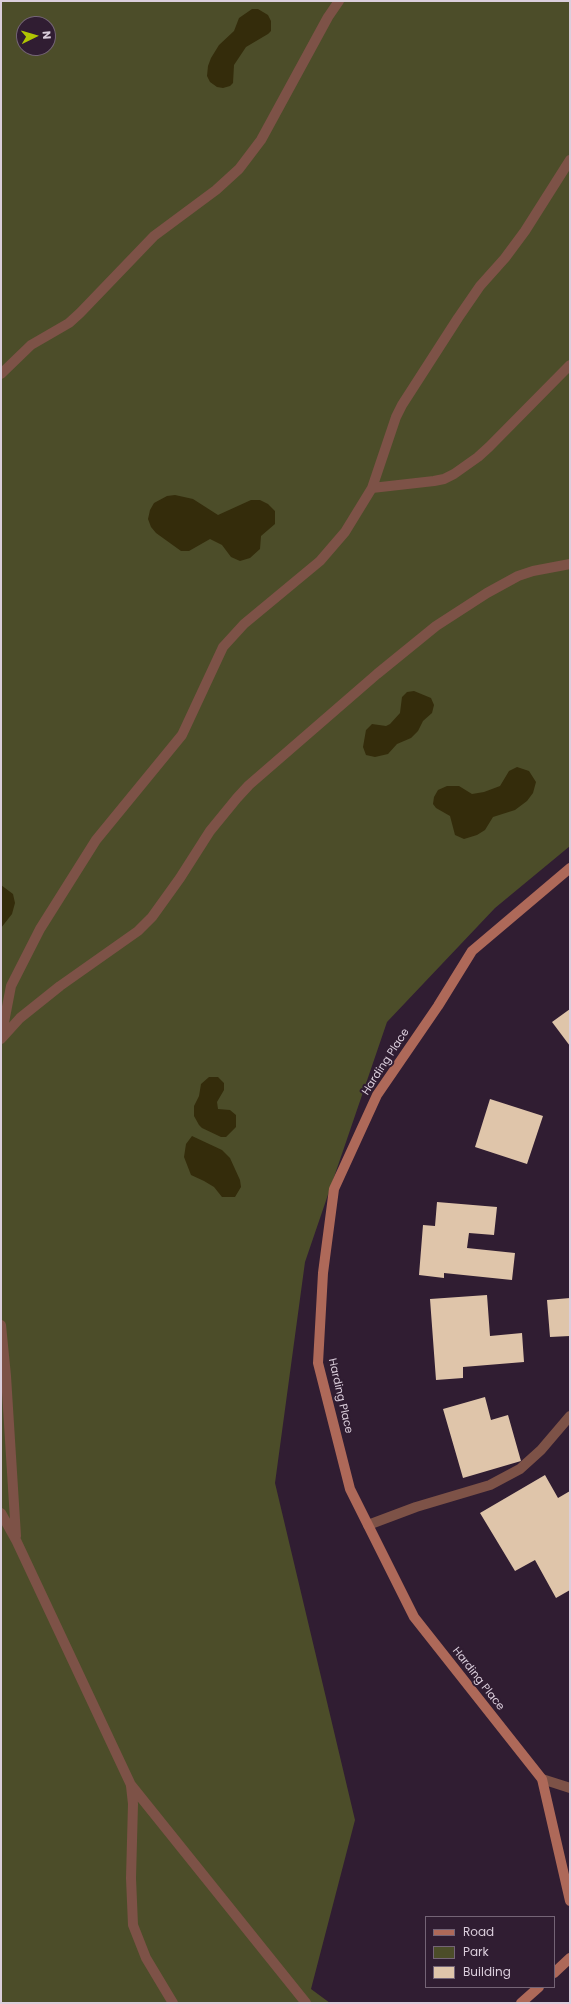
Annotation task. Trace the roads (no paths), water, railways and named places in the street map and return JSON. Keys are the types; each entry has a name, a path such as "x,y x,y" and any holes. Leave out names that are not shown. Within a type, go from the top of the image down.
{"main road":[{"name":"Harding Place","path":"570,868 472,951 438,1006 377,1095 334,1189 323,1273 318,1363 350,1489 414,1617 542,1779 570,1901"},
{"path":"555,1972 570,1958"},
{"path":"521,2003 538,1988"}],"street":[{"path":"1,374 31,344 74,318 154,236 216,190 239,169 261,140 328,17 339,1"},
{"path":"1,1038 11,986 40,929 96,840 182,735 223,647 244,624 329,552 345,532 372,488 394,423 402,405 480,286 505,258 525,231 570,160"},
{"path":"372,488 434,481 444,479 454,474 484,452 570,365"},
{"path":"1,1038 20,1018 60,986 138,931 152,917 180,878 201,843 249,785 377,674 436,626 493,590 518,576 533,571 570,564"},
{"path":"1,993 11,986"},
{"path":"1,1325 6,1376 16,1540"},
{"path":"368,1525 416,1507 490,1485 520,1469 541,1450 570,1416"},
{"path":"1,1513 16,1540 130,1785 306,2003"},
{"path":"542,1779 570,1788"},
{"path":"130,1785 133,1804 131,1878 132,1925 146,1958 173,2003"}]}
